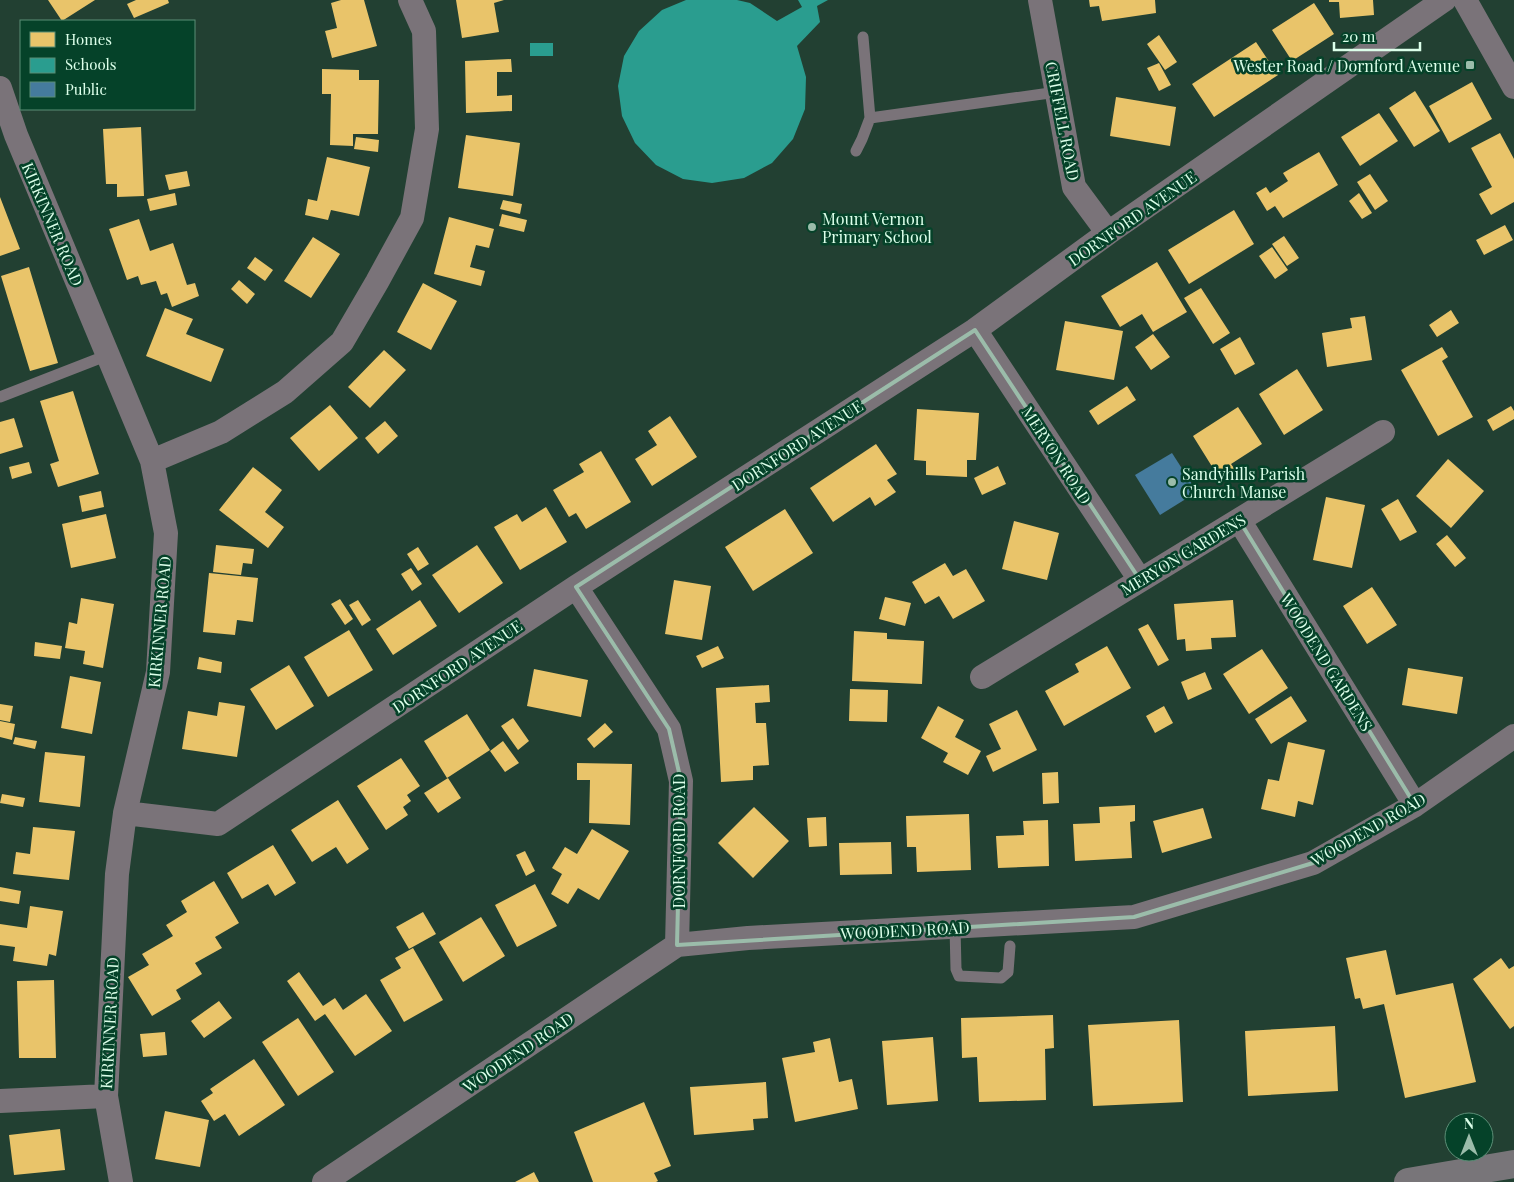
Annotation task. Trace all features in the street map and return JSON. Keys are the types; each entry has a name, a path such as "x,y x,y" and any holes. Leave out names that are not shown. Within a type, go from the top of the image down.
{"street":[{"path":"152,461 221,432 285,392 342,342 377,282 412,218 426,129 424,31 410,0"},
{"name":"CRIFFELL ROAD","path":"1040,0 1074,187 1108,233"},
{"name":"DORNFORD AVENUE","path":"125,813 218,824 576,587 975,330 1108,233 1444,0"},
{"path":"1465,0 1514,87"},
{"name":"KIRKINNER ROAD","path":"0,88 8,138 108,355 152,461 166,533 158,672 125,813 117,874 106,1096 121,1182"},
{"name":"MERYON ROAD","path":"975,330 1140,580"},
{"name":"MERYON GARDENS","path":"982,677 1383,432"},
{"name":"WOODEND GARDENS","path":"1239,520 1415,805"},
{"name":"DORNFORD ROAD","path":"576,587 669,729 681,781 678,945"},
{"name":"WOODEND ROAD","path":"324,1182 678,945 748,938 1134,917 1313,863 1415,805 1514,736"},
{"path":"0,1101 106,1096"},
{"path":"1408,1182 1514,1164"}],"lane":[{"path":"856,151 870,118 863,37"},
{"path":"870,118 1057,92"},
{"path":"0,396 108,355"},
{"path":"955,927 956,970 959,976 1001,978 1008,972 1010,946"}],"highlighted area":[{"path":"975,330 1140,580 1239,520 1415,805 1313,863 1134,917 677,945 681,781 669,729 576,587"}],"building: Homes":[{"path":"48,0 95,0 64,20 61,20"},
{"path":"136,0 168,0 169,3 134,18 127,4"},
{"path":"341,0 364,0 377,46 332,58 325,31 337,28 331,3"},
{"path":"456,0 504,0 494,3 499,32 462,38"},
{"path":"1089,0 1155,0 1156,13 1102,21 1099,6 1090,7"},
{"path":"1329,0 1373,0 1374,15 1340,18 1339,2 1329,2"},
{"path":"1314,3 1334,34 1292,61 1272,30"},
{"path":"1159,35 1177,62 1165,70 1147,44"},
{"path":"1256,42 1278,75 1214,117 1192,84"},
{"path":"511,59 512,72 497,72 497,96 512,95 512,111 466,113 465,61"},
{"path":"1159,63 1171,85 1159,91 1147,68"},
{"path":"322,69 359,70 359,80 379,80 378,134 353,134 353,146 330,145 331,94 322,94"},
{"path":"1472,82 1492,119 1449,143 1429,106"},
{"path":"1415,91 1440,131 1414,147 1389,108"},
{"path":"1116,97 1176,107 1170,146 1110,136"},
{"path":"1379,113 1398,141 1360,166 1341,137"},
{"path":"141,127 144,196 117,197 117,184 106,184 103,129"},
{"path":"1500,133 1514,159 1514,202 1491,215 1479,194 1492,187 1471,148"},
{"path":"466,135 520,143 513,196 458,188"},
{"path":"356,137 379,140 378,152 354,149"},
{"path":"1319,152 1338,185 1283,218 1275,206 1267,211 1256,193 1266,187 1270,193 1288,181 1283,173"},
{"path":"327,157 370,167 359,216 331,210 328,220 305,215 308,199 317,201"},
{"path":"187,171 190,186 169,190 165,175"},
{"path":"1370,174 1388,201 1375,210 1357,182"},
{"path":"175,193 177,205 150,211 147,199"},
{"path":"1359,193 1372,213 1362,219 1349,201"},
{"path":"0,197 20,249 0,256"},
{"path":"503,200 522,204 520,214 500,209"},
{"path":"1234,210 1254,244 1189,284 1168,250"},
{"path":"502,214 527,220 524,232 499,226"},
{"path":"449,217 494,229 489,248 476,245 470,267 485,271 481,286 434,274"},
{"path":"139,219 150,251 173,243 187,285 195,283 199,296 172,307 167,293 161,295 156,281 141,285 138,276 127,280 109,229"},
{"path":"1505,225 1513,240 1484,255 1476,240"},
{"path":"1284,236 1299,258 1287,266 1272,244"},
{"path":"313,237 340,254 311,298 284,281"},
{"path":"1272,247 1288,270 1275,279 1259,256"},
{"path":"255,257 273,270 265,281 247,268"},
{"path":"1157,262 1187,312 1153,332 1142,314 1120,327 1101,296"},
{"path":"29,267 58,363 30,371 1,276"},
{"path":"239,280 255,294 247,304 231,289"},
{"path":"423,283 457,301 431,350 397,332"},
{"path":"1201,288 1230,333 1213,344 1184,298"},
{"path":"165,308 193,319 186,334 224,349 211,382 146,356"},
{"path":"1451,310 1459,323 1437,337 1429,325"},
{"path":"1365,316 1372,360 1327,367 1322,333 1352,328 1350,318"},
{"path":"1065,321 1123,331 1114,380 1056,370"},
{"path":"1153,334 1170,357 1151,370 1135,347"},
{"path":"1240,337 1255,364 1235,375 1220,349"},
{"path":"1442,347 1448,357 1442,361 1473,417 1438,436 1401,370"},
{"path":"384,350 406,370 370,408 348,387"},
{"path":"1297,369 1323,410 1284,435 1259,394"},
{"path":"1127,386 1136,400 1098,425 1089,411"},
{"path":"73,391 99,474 58,487 50,464 59,461 40,401"},
{"path":"330,405 358,438 319,471 290,438"},
{"path":"1511,406 1514,411 1514,419 1493,431 1487,420"},
{"path":"1238,407 1262,444 1231,464 1236,471 1221,481 1193,436"},
{"path":"917,409 979,413 976,460 967,460 967,477 926,475 926,461 914,460"},
{"path":"670,416 697,457 652,486 635,459 657,445 648,431"},
{"path":"14,418 23,447 0,454 0,422"},
{"path":"385,421 398,436 378,454 365,438"},
{"path":"876,444 897,474 887,480 896,492 875,506 870,497 833,522 810,488"},
{"path":"601,451 631,502 586,529 576,513 569,517 553,490 584,472 579,464"},
{"path":"1448,459 1484,491 1451,528 1416,496"},
{"path":"29,462 32,473 12,479 9,467"},
{"path":"998,466 1006,484 982,495 974,478"},
{"path":"253,467 282,490 265,512 284,527 268,548 219,510"},
{"path":"101,491 104,507 82,512 79,496"},
{"path":"1326,497 1365,505 1352,568 1313,560"},
{"path":"1398,499 1417,532 1400,541 1381,509"},
{"path":"546,507 567,542 520,570 494,527 517,514 522,522"},
{"path":"785,509 813,553 753,591 725,547"},
{"path":"106,514 116,558 71,568 62,524"},
{"path":"1014,521 1059,533 1047,580 1002,569"},
{"path":"1447,535 1466,558 1455,567 1436,544"},
{"path":"216,545 254,549 252,564 243,563 241,575 213,572"},
{"path":"477,545 503,583 459,613 432,575"},
{"path":"418,547 429,564 418,571 407,554"},
{"path":"945,563 953,576 966,569 985,601 953,619 939,596 925,604 912,582"},
{"path":"411,568 422,584 412,591 401,574"},
{"path":"209,573 258,578 253,622 237,620 235,635 203,632"},
{"path":"674,580 711,586 702,640 665,634"},
{"path":"1372,587 1397,625 1367,644 1343,606"},
{"path":"885,597 911,603 905,626 879,619"},
{"path":"81,598 114,604 103,668 83,664 85,651 65,648 69,622 77,624"},
{"path":"340,599 353,619 345,625 331,604"},
{"path":"358,600 371,620 362,626 349,605"},
{"path":"420,600 437,626 393,655 376,629"},
{"path":"1233,600 1236,637 1211,638 1212,649 1186,651 1185,639 1177,640 1174,604"},
{"path":"1148,624 1169,660 1158,666 1138,629"},
{"path":"349,630 373,670 328,697 304,657"},
{"path":"854,631 887,633 887,639 924,641 922,684 852,681"},
{"path":"35,642 62,646 60,659 34,656"},
{"path":"718,646 724,658 702,668 696,656"},
{"path":"1107,646 1131,688 1064,726 1045,691 1079,672 1075,664"},
{"path":"1262,649 1288,688 1249,714 1223,674"},
{"path":"199,657 222,662 221,673 197,669"},
{"path":"289,665 314,706 276,730 250,689"},
{"path":"1408,668 1463,677 1457,714 1402,705"},
{"path":"534,669 588,680 581,717 527,706"},
{"path":"1205,672 1212,689 1188,700 1181,682"},
{"path":"70,676 101,682 92,734 61,728"},
{"path":"769,685 770,702 755,703 756,723 766,723 769,765 753,766 753,780 721,782 716,688"},
{"path":"850,689 888,690 887,722 849,721"},
{"path":"1291,696 1307,721 1271,744 1255,719"},
{"path":"219,702 245,706 237,757 182,749 188,711 217,716"},
{"path":"0,704 13,706 10,722 0,720"},
{"path":"938,706 964,720 955,737 981,751 968,775 943,762 948,753 921,738"},
{"path":"1164,706 1173,723 1155,733 1146,716"},
{"path":"1017,710 1037,750 993,772 986,756 1001,749 989,724"},
{"path":"467,714 490,750 447,778 424,741"},
{"path":"513,718 529,741 518,750 501,726"},
{"path":"0,721 15,724 12,740 0,737"},
{"path":"605,723 613,732 594,748 587,739"},
{"path":"15,737 37,741 35,749 13,744"},
{"path":"503,741 519,763 505,772 490,751"},
{"path":"1288,742 1325,750 1313,805 1298,801 1295,817 1261,809 1268,779 1279,781"},
{"path":"45,752 85,756 80,807 39,802"},
{"path":"401,758 420,786 407,795 411,801 403,807 408,815 386,830 357,786"},
{"path":"577,763 632,764 630,825 589,823 590,780 577,780"},
{"path":"1058,772 1059,803 1043,804 1042,773"},
{"path":"448,778 461,798 438,813 424,793"},
{"path":"2,794 25,798 23,807 0,803"},
{"path":"338,800 369,849 347,864 336,847 312,862 291,830"},
{"path":"1135,805 1135,821 1130,822 1132,858 1075,861 1073,824 1100,823 1099,807"},
{"path":"754,807 789,841 753,878 718,843"},
{"path":"1203,808 1212,838 1162,853 1153,821"},
{"path":"969,814 971,870 917,872 916,847 907,847 906,816"},
{"path":"826,817 827,846 809,847 807,818"},
{"path":"1048,820 1049,866 998,868 996,836 1024,835 1023,821"},
{"path":"33,827 75,831 69,880 13,874 16,852 30,854"},
{"path":"592,829 629,851 599,900 578,888 568,904 551,894 562,874 552,868 565,847 577,854"},
{"path":"891,842 892,874 840,875 839,843"},
{"path":"273,845 296,883 275,896 268,884 242,899 227,873"},
{"path":"525,851 535,871 526,876 516,855"},
{"path":"214,881 239,923 215,937 222,948 195,963 202,974 176,990 181,999 152,1016 128,977 149,965 142,954 173,936 166,925 187,912 181,901"},
{"path":"535,884 557,926 517,947 495,905"},
{"path":"0,887 21,891 19,904 0,901"},
{"path":"30,906 63,911 56,956 49,954 47,966 13,961 15,947 0,945 0,924 27,928"},
{"path":"423,912 436,934 409,949 396,927"},
{"path":"481,917 505,956 463,982 439,942"},
{"path":"413,948 443,1000 404,1022 380,980 401,968 395,958"},
{"path":"1386,950 1396,995 1453,983 1476,1082 1405,1098 1384,1004 1363,1009 1360,998 1355,999 1346,958"},
{"path":"1501,958 1509,969 1514,966 1514,1026 1510,1029 1473,979"},
{"path":"299,972 323,1006 335,998 343,1010 366,994 392,1031 355,1056 325,1014 315,1021 287,981"},
{"path":"54,980 56,1058 19,1058 17,981"},
{"path":"219,1001 232,1018 204,1038 191,1021"},
{"path":"1053,1015 1054,1048 1045,1049 1046,1100 979,1102 977,1057 962,1058 961,1018"},
{"path":"298,1018 334,1072 298,1096 262,1042"},
{"path":"1179,1020 1183,1102 1093,1106 1088,1025"},
{"path":"1335,1026 1338,1091 1248,1096 1245,1031"},
{"path":"165,1032 167,1055 143,1057 140,1034"},
{"path":"933,1037 938,1101 887,1105 882,1041"},
{"path":"830,1038 839,1082 852,1079 858,1109 795,1122 782,1058 815,1052 813,1042"},
{"path":"254,1059 285,1105 239,1136 225,1114 214,1121 201,1101 213,1093 210,1089"},
{"path":"766,1082 768,1118 753,1119 754,1130 694,1135 690,1087"},
{"path":"644,1102 671,1166 654,1173 658,1181 656,1182 593,1182 574,1132"},
{"path":"165,1111 209,1120 200,1167 155,1159"},
{"path":"60,1129 65,1170 14,1175 9,1135"},
{"path":"534,1172 539,1182 515,1182"}],"building: Schools":[{"path":"686,0 737,0 750,3 777,21 802,7 798,0 828,0 817,6 820,22 797,46 806,77 805,109 793,139 772,163 744,178 712,183 683,179 656,165 635,143 622,116 618,86 624,56 639,31 662,10"},
{"path":"530,43 553,43 553,56 530,56"}],"building: Public":[{"path":"1172,453 1197,492 1160,515 1135,475"}],"place":[{"name":"Wester Road / Dornford Avenue","path":"1470,65"},
{"name":"Mount Vernon Primary School","path":"812,227"},
{"name":"Sandyhills Parish Church Manse","path":"1172,482"}]}
